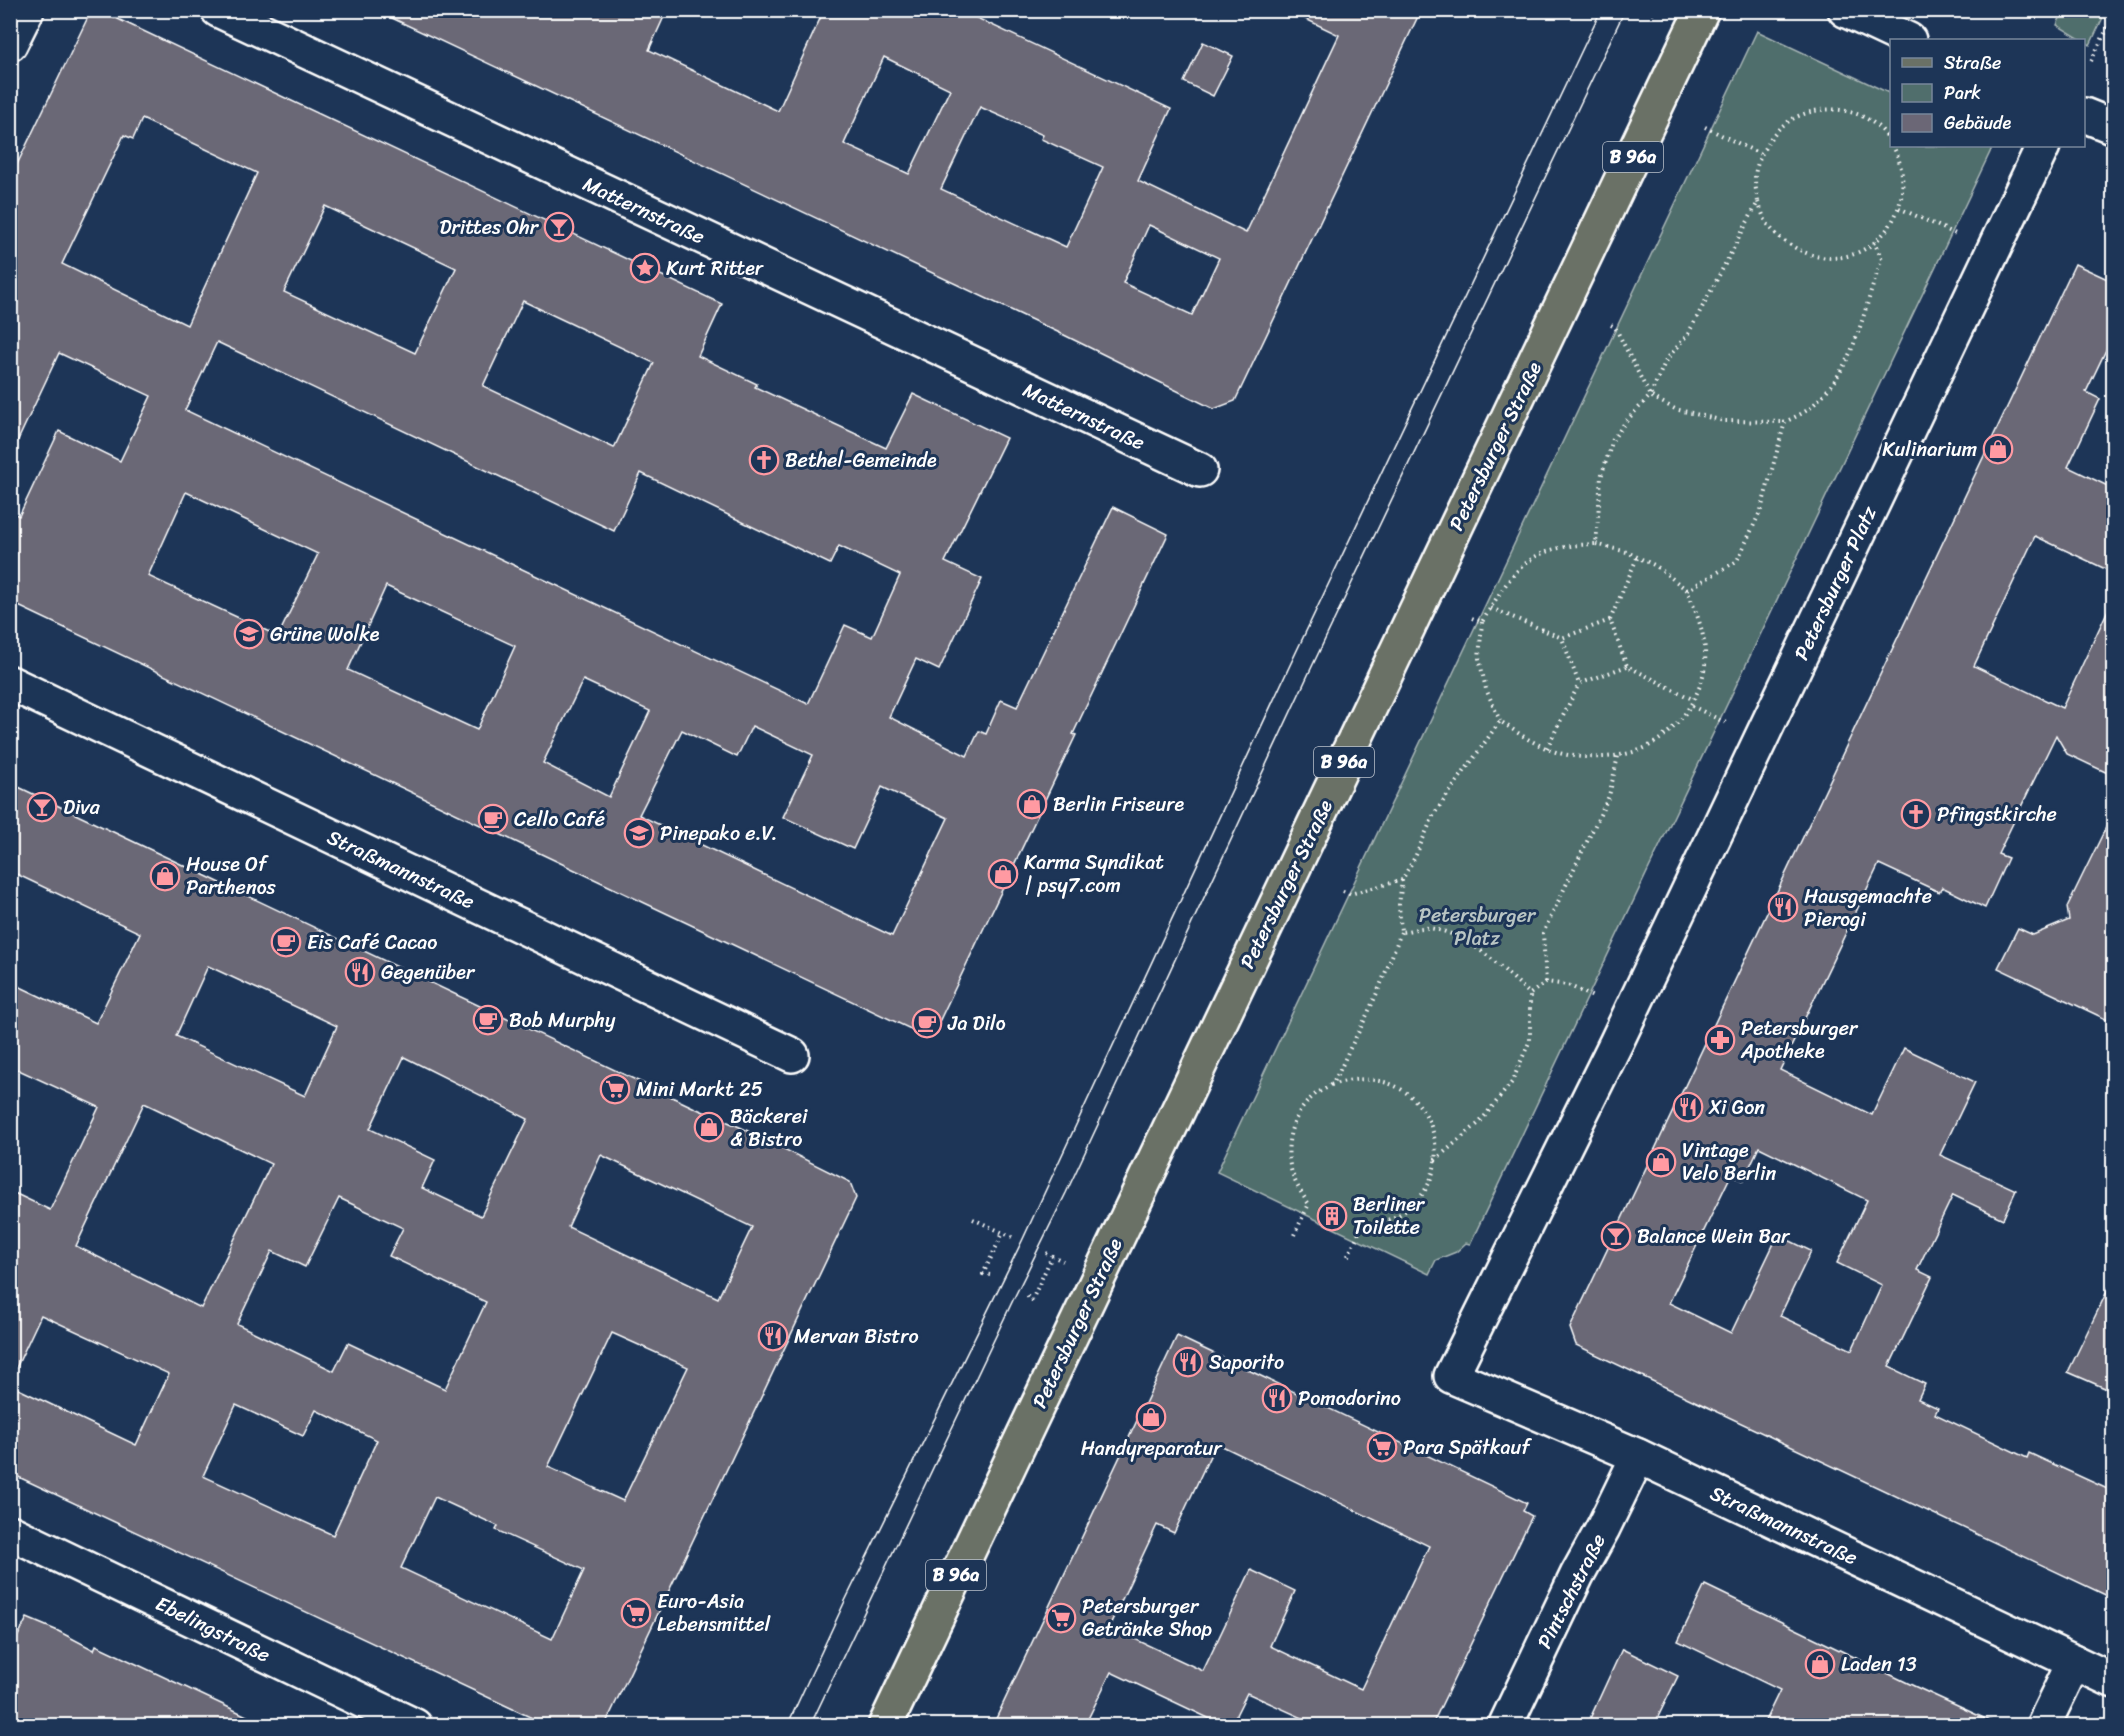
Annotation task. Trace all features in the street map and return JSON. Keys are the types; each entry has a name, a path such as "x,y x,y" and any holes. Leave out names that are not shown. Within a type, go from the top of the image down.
{"main road":[{"name":"Petersburger Straße","path":"885,1725 1702,10"}],"street":[{"path":"10,44 27,10"},
{"name":"Matternstraße","path":"218,10 1200,470"},
{"path":"1845,10 1907,39"},
{"path":"2085,115 2114,127"},
{"name":"Petersburger Platz","path":"1451,1376 1616,1043 2043,147"},
{"name":"Straßmannstraße","path":"10,683 792,1055"},
{"name":"Straßmannstraße","path":"1451,1376 1638,1456 2114,1681"},
{"name":"Pintschstraße","path":"1505,1725 1577,1575 1607,1521 1638,1456"},
{"name":"Ebelingstraße","path":"11,1534 415,1725"},
{"path":"2043,1725 2074,1662"}],"path":[{"path":"1648,10 1661,17"},
{"path":"2091,62 2114,15"},
{"path":"1890,142 1876,125 1857,114 1839,109 1819,109 1801,114 1784,124 1770,137 1760,154 1755,178 1758,202 1766,223 1782,240 1803,253 1828,257 1848,255 1867,248 1882,236 1899,208 1904,181 1901,160 1894,147"},
{"path":"1705,127 1760,154"},
{"path":"1596,544 1600,477 1613,439 1650,396 1666,360 1688,334 1758,202"},
{"path":"1899,208 1959,236"},
{"path":"1611,325 1616,327 1650,396 1676,409 1724,421 1785,422 1811,408 1834,383 1849,357 1859,333 1882,259 1874,242"},
{"path":"1687,590 1737,561 1761,510 1785,422"},
{"path":"1596,544 1627,552 1637,558 1656,566 1687,590 1702,624 1705,664 1692,706 1664,735 1642,749 1618,756 1588,757 1557,753 1527,739 1500,721 1486,689 1479,658 1482,622 1514,574 1527,560 1569,545 1596,544"},
{"path":"1637,558 1610,620 1627,666 1694,700"},
{"path":"1491,608 1562,638 1610,620"},
{"path":"1472,618 1482,622"},
{"path":"1562,638 1579,684"},
{"path":"1547,748 1579,684 1627,666"},
{"path":"1692,706 1728,724"},
{"path":"1331,1085 1372,1007 1401,932 1399,905 1402,879 1415,857 1434,814 1500,721"},
{"path":"1546,982 1543,933 1610,796 1618,756"},
{"path":"1343,891 1350,894 1402,879"},
{"path":"1401,932 1427,928 1448,933 1488,956 1530,994 1530,1040 1512,1082 1480,1122 1436,1160"},
{"path":"1530,994 1546,982 1568,985 1596,998"},
{"path":"1294,1235 1309,1204 1292,1175 1288,1148 1292,1129 1300,1110 1314,1095 1331,1085 1349,1079 1382,1080 1407,1093 1425,1112 1435,1140 1436,1160 1431,1180 1424,1194 1398,1217 1378,1224 1362,1226 1346,1260"},
{"path":"973,1219 1012,1237"},
{"path":"990,1275 983,1274 1003,1233"},
{"path":"1046,1253 1063,1261"},
{"path":"1027,1296 1032,1300 1052,1256"}],"green space":[{"path":"2063,11 2106,11 2090,45 2085,42 2085,39 2080,39 2057,25"},
{"name":"Petersburger Platz","path":"1757,31 1890,94 1890,147 1993,147 1470,1244 1466,1243 1456,1252 1436,1260 1429,1274 1217,1172"}],"building":[{"path":"375,10 667,10 649,50 778,111 824,10 960,10 1171,109 1138,181 1246,233 1339,35 1287,10 1421,10 1235,401 1214,409 1064,335","holes":["884,57 950,89 909,174 844,144","980,107 1043,135 1041,139 1103,167 1066,247 941,189","1149,225 1219,258 1192,315 1123,283"]},
{"path":"103,12 722,304 698,356 757,384 755,387 886,448 913,394 1006,438 945,562 982,579 939,670 916,659 889,717 967,756 979,731 986,734 1001,700 1017,707 1113,507 1168,534 1073,734 1076,735 938,1024 919,1033 10,602 10,511 19,516 59,431 120,461 151,396 59,353 10,457 10,179 88,17","holes":["142,119 257,173 187,325 62,264 124,135 133,139","325,206 456,268 415,353 284,292","523,301 654,363 614,448 483,386","217,342 614,531 641,473 830,564 839,546 900,575 872,637 845,625 808,704 185,410","186,492 318,554 278,636 148,576","386,586 515,646 477,730 348,670","583,680 650,711 609,797 543,763","752,726 813,755 783,817 853,849 882,787 948,818 892,936 639,815 682,730 737,757"]},
{"path":"1203,42 1233,56 1213,96 1184,82"},
{"path":"2075,264 2114,282 2114,333 2086,392 2100,399 2068,467 2114,489 2114,573 2035,536 1974,666 2062,708 2114,597 2114,776 2067,754 2056,735 1998,854 2008,858 1985,908 1942,887 1939,892 1879,864 1780,1070 1872,1115 1904,1048 1975,1082 1940,1155 2016,1190 2003,1219 1953,1195 1917,1270 1932,1277 1889,1367 1925,1384 1918,1399 1938,1408 1935,1414 2027,1458 2029,1453 2114,1492 2114,1599 1576,1345 1570,1328","holes":["1759,1147 1867,1200 1837,1263 1882,1285 1852,1350 1780,1316 1811,1251 1778,1235 1731,1333 1669,1303 1731,1175 1743,1181"]},
{"path":"10,783 697,1109 742,1128 850,1182 856,1198 605,1725 547,1725 10,1473 10,1385 136,1445 169,1374 41,1315 10,1381 10,1191 50,1210 99,1107 10,1066 10,982 96,1023 140,933 10,871","holes":["208,966 337,1026 305,1096 176,1036","404,1057 528,1119 481,1216 422,1188 435,1160 370,1129","144,1103 271,1164 201,1308 76,1246","601,1155 752,1227 718,1298 568,1227","339,1198 403,1228 389,1256 486,1302 445,1389 348,1343 334,1371 237,1324 272,1251 305,1267","612,1333 688,1367 623,1501 548,1467","236,1405 303,1436 316,1410 377,1440 333,1535 203,1476","435,1497 498,1526 496,1530 584,1570 552,1639 401,1568"]},
{"path":"2114,811 2114,1023 1998,968 2018,928 2033,935 2069,920 2067,907"},
{"path":"2114,1277 2114,1392 2068,1372"},
{"path":"1177,1336 1527,1503 1523,1511 1532,1516 1432,1725 1318,1725 1247,1693 1231,1725 1223,1725 1111,1672 1085,1725 993,1725","holes":["1216,1443 1429,1546 1361,1689 1270,1646 1295,1591 1251,1570 1203,1671 1109,1627 1157,1525 1174,1533"]},
{"path":"1705,1585 1999,1725 1763,1725 1780,1690 1678,1641"},
{"path":"27,1618 94,1650 96,1645 266,1725 10,1725 10,1652"},
{"path":"1622,1649 1678,1676 1654,1725 1587,1725"}],"tram line":[{"path":"787,1726 845,1601 1022,1241 1290,665 1601,10"},
{"path":"810,1726 1066,1193 1308,675 1625,10"}],"place":[{"name":"Drittes Ohr","path":"559,227"},
{"name":"Kurt Ritter","path":"645,268"},
{"name":"Kulinarium","path":"1998,449"},
{"name":"Bethel-Gemeinde","path":"764,460"},
{"name":"Grüne Wolke","path":"249,634"},
{"name":"Berlin Friseure","path":"1032,804"},
{"name":"Diva","path":"42,807"},
{"name":"Pfingstkirche","path":"1916,814"},
{"name":"Cello Café","path":"493,819"},
{"name":"Pinepako e.V.","path":"639,833"},
{"name":"Karma Syndikat | psy7.com","path":"1003,874"},
{"name":"House Of Parthenos","path":"165,876"},
{"name":"Hausgemachte Pierogi","path":"1783,907"},
{"name":"Eis Café Cacao","path":"286,942"},
{"name":"Gegenüber","path":"360,972"},
{"name":"Bob Murphy","path":"488,1020"},
{"name":"Ja Dilo","path":"927,1023"},
{"name":"Petersburger Apotheke","path":"1720,1040"},
{"name":"Mini Markt 25","path":"615,1089"},
{"name":"Xi Gon","path":"1688,1107"},
{"name":"Bäckerei & Bistro","path":"709,1127"},
{"name":"Vintage Velo Berlin","path":"1661,1162"},
{"name":"Berliner Toilette","path":"1332,1216"},
{"name":"Balance Wein Bar","path":"1616,1236"},
{"name":"Mervan Bistro","path":"773,1336"},
{"name":"Saporito","path":"1188,1362"},
{"name":"Pomodorino","path":"1277,1398"},
{"name":"Handyreparatur","path":"1151,1417"},
{"name":"Para Spätkauf","path":"1382,1447"},
{"name":"Euro-Asia Lebensmittel","path":"636,1613"},
{"name":"Petersburger Getränke Shop","path":"1061,1618"},
{"name":"Laden 13","path":"1820,1664"}]}
